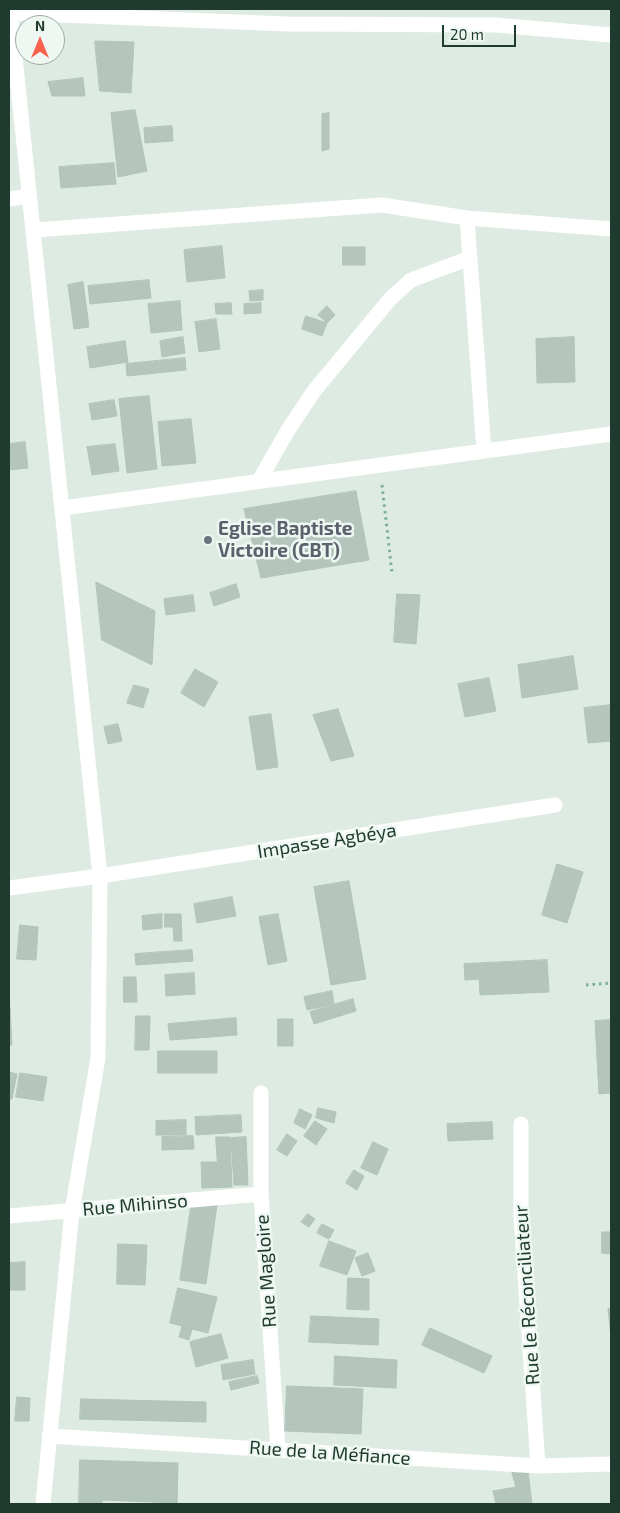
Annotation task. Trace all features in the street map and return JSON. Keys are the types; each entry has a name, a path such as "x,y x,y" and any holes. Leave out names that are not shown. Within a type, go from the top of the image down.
{"street":[{"path":"43,1504 72,1211 98,1058 100,876 11,11 286,16 496,25 611,35"},
{"path":"9,199 29,196"},
{"path":"34,230 382,205 468,218 611,229"},
{"path":"468,218 484,451"},
{"path":"259,481 288,430 314,391 390,299 411,280 470,258"},
{"path":"62,508 611,434"},
{"name":"Impasse Agbéya","path":"9,888 100,876 555,805"},
{"name":"Rue Magloire","path":"261,1093 261,1194 278,1450"},
{"name":"Rue le Réconciliateur","path":"521,1124 521,1216 538,1466"},
{"name":"Rue Mihinso","path":"9,1216 261,1194"},
{"name":"Rue de la Méfiance","path":"49,1436 538,1466 611,1464"}],"path":[{"path":"380,465 392,573"},
{"path":"586,985 611,983"}],"building":[{"path":"95,41 134,42 131,93 100,91"},
{"path":"83,78 85,96 52,96 48,82"},
{"path":"135,110 147,171 118,177 111,113"},
{"path":"329,113 329,149 322,151 322,114"},
{"path":"172,126 173,141 145,143 144,128"},
{"path":"114,163 116,184 61,188 59,167"},
{"path":"222,246 225,278 187,282 184,250"},
{"path":"343,247 365,247 365,265 343,265"},
{"path":"149,280 151,298 90,304 88,286"},
{"path":"83,282 89,327 74,329 68,285"},
{"path":"263,290 263,300 250,301 249,291"},
{"path":"180,301 182,330 151,333 148,304"},
{"path":"231,303 232,314 216,314 215,304"},
{"path":"261,303 261,313 244,314 244,304"},
{"path":"327,306 335,315 327,323 318,315"},
{"path":"306,316 327,323 322,336 302,329"},
{"path":"216,319 220,349 199,352 195,322"},
{"path":"183,337 185,353 162,357 160,341"},
{"path":"574,337 575,382 537,383 536,339"},
{"path":"125,341 128,362 90,368 87,347"},
{"path":"185,358 186,370 127,376 126,364"},
{"path":"149,396 157,469 127,473 119,399"},
{"path":"114,400 117,416 92,420 89,404"},
{"path":"191,419 196,463 162,466 158,422"},
{"path":"25,442 28,468 9,470 9,444"},
{"path":"115,444 119,471 92,475 87,447"},
{"path":"356,491 369,560 261,578 244,509"},
{"path":"96,582 155,611 152,665 102,640"},
{"path":"236,584 240,597 214,606 210,593"},
{"path":"397,594 420,595 416,644 394,642"},
{"path":"193,595 195,611 166,615 164,599"},
{"path":"573,656 578,689 522,698 518,665"},
{"path":"195,669 218,682 204,707 181,693"},
{"path":"489,678 496,711 465,717 458,684"},
{"path":"134,685 149,689 143,708 127,703"},
{"path":"611,705 611,741 588,743 584,708"},
{"path":"338,709 354,756 331,761 313,715"},
{"path":"271,714 278,767 257,770 249,717"},
{"path":"118,724 122,741 108,744 104,727"},
{"path":"557,864 583,872 567,923 542,915"},
{"path":"349,881 366,979 331,985 314,887"},
{"path":"232,897 236,916 197,923 194,904"},
{"path":"162,914 162,928 143,930 142,916"},
{"path":"165,914 181,914 182,941 174,941 173,927 165,927"},
{"path":"278,914 287,961 268,965 259,917"},
{"path":"20,925 38,927 36,960 17,959"},
{"path":"192,950 193,961 136,965 135,954"},
{"path":"547,960 549,992 480,995 479,979 465,980 464,964"},
{"path":"194,973 195,994 166,996 165,975"},
{"path":"124,977 136,977 137,1002 124,1002"},
{"path":"332,991 334,1004 307,1010 304,997"},
{"path":"353,999 356,1011 314,1024 310,1012"},
{"path":"10,1007 12,1045 9,1045"},
{"path":"136,1016 150,1016 149,1050 135,1050"},
{"path":"236,1018 237,1035 170,1040 168,1024"},
{"path":"278,1019 293,1019 293,1046 278,1046"},
{"path":"611,1020 611,1093 599,1094 595,1021"},
{"path":"158,1051 217,1051 217,1073 158,1073"},
{"path":"9,1072 17,1074 12,1099 9,1099"},
{"path":"20,1073 47,1077 43,1101 16,1097"},
{"path":"318,1108 336,1112 334,1123 316,1118"},
{"path":"300,1109 312,1115 305,1129 294,1123"},
{"path":"241,1115 242,1132 196,1135 195,1117"},
{"path":"186,1120 186,1135 156,1135 156,1121"},
{"path":"315,1121 327,1129 316,1145 304,1136"},
{"path":"492,1122 493,1139 448,1141 447,1124"},
{"path":"287,1134 297,1141 287,1156 277,1150"},
{"path":"193,1136 194,1149 162,1150 162,1137"},
{"path":"216,1137 230,1137 232,1187 202,1188 201,1162 217,1162"},
{"path":"246,1137 248,1185 234,1185 231,1138"},
{"path":"373,1142 388,1149 377,1175 361,1168"},
{"path":"354,1170 364,1176 357,1190 346,1183"},
{"path":"192,1201 217,1205 206,1284 180,1280"},
{"path":"308,1214 315,1219 309,1227 301,1222"},
{"path":"322,1224 334,1230 329,1239 317,1233"},
{"path":"602,1232 611,1232 611,1254 602,1253"},
{"path":"329,1241 356,1251 347,1275 320,1266"},
{"path":"118,1244 147,1245 145,1285 117,1284"},
{"path":"368,1253 375,1271 362,1276 355,1258"},
{"path":"25,1262 25,1290 9,1290 9,1263"},
{"path":"348,1278 369,1279 369,1310 347,1309"},
{"path":"178,1288 217,1297 208,1333 192,1329 189,1340 179,1337 182,1326 170,1323"},
{"path":"611,1308 611,1338 608,1309"},
{"path":"311,1316 379,1319 378,1345 309,1342"},
{"path":"430,1328 492,1356 484,1373 422,1345"},
{"path":"221,1334 228,1358 196,1367 190,1342"},
{"path":"335,1356 397,1360 396,1388 334,1385"},
{"path":"253,1360 255,1374 223,1380 221,1365"},
{"path":"257,1376 259,1383 231,1390 229,1382"},
{"path":"287,1386 363,1389 361,1434 285,1431"},
{"path":"17,1397 30,1398 29,1421 15,1421"},
{"path":"81,1399 206,1402 206,1422 80,1419"},
{"path":"80,1460 178,1463 177,1503 102,1500 102,1504 79,1504"},
{"path":"528,1471 532,1504 496,1504 493,1491 516,1487 512,1473"}],"place":[{"name":"Eglise Baptiste Victoire (CBT)","path":"208,540"}]}
